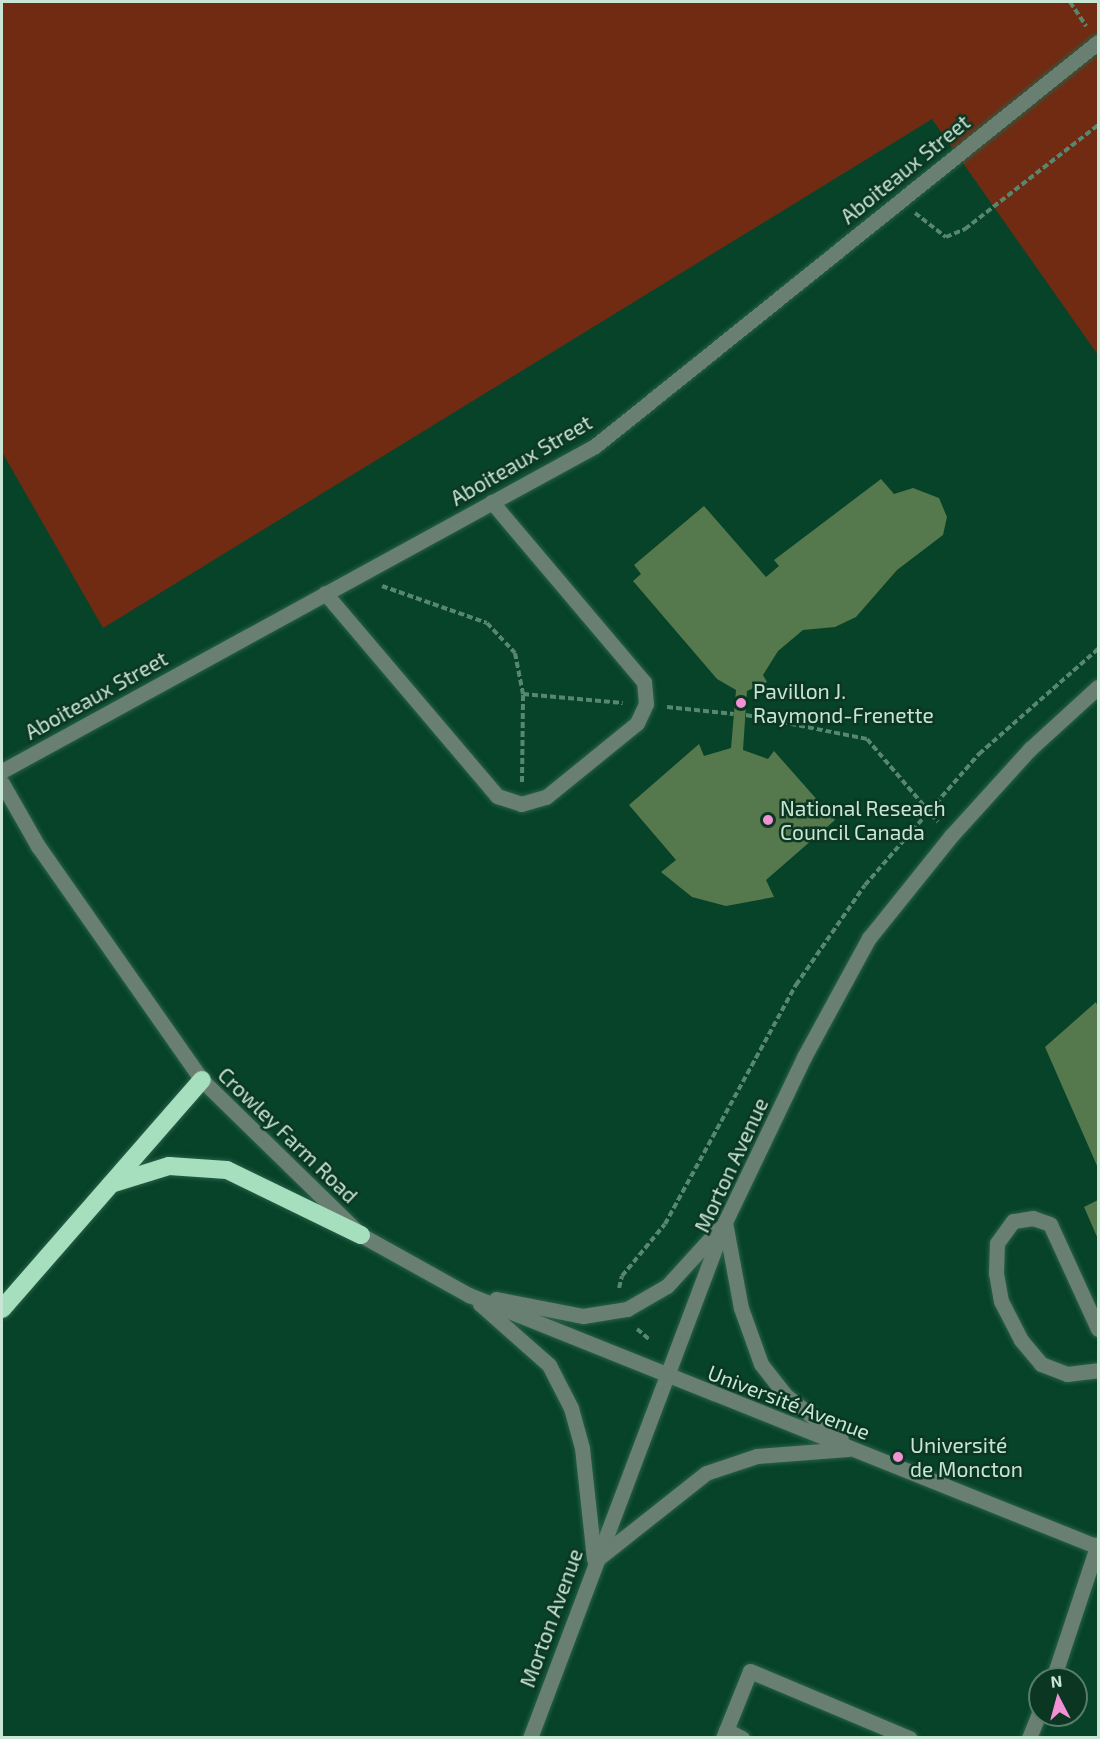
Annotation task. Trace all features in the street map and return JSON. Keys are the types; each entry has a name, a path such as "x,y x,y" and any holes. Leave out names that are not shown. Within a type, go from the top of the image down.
{"highway":[{"path":"2,1310 202,1080"},
{"path":"111,1184 169,1166 227,1170 361,1235"}],"street":[{"name":"Aboiteaux Street","path":"2,771 595,446 1097,42"},
{"path":"325,593 497,796 521,804 546,797 637,723 646,704 644,682 492,502"},
{"name":"Morton Avenue","path":"530,1737 594,1562 725,1222 804,1057 869,938 951,836 1030,749 1098,687"},
{"name":"Crowley Farm Road","path":"2,783 38,846 202,1080 361,1235 469,1295 666,1377"},
{"path":"1098,1329 1050,1224 1033,1218 1013,1221 997,1243 996,1273 1001,1301 1021,1340 1041,1364 1067,1374 1098,1370"},
{"path":"469,1295 584,1316 627,1309 666,1286 725,1222"},
{"path":"725,1222 741,1308 761,1364 785,1395 853,1448"},
{"path":"469,1295 549,1365 571,1408 582,1448 594,1562"},
{"name":"Université Avenue","path":"666,1377 853,1448 1098,1546"},
{"path":"594,1562 706,1473 757,1456 853,1448"},
{"path":"1057,1667 1098,1546"},
{"path":"742,1737 725,1734 750,1671 909,1737"}],"path":[{"path":"1071,2 1097,42"},
{"path":"902,198 930,230 946,237 1042,173 1098,125"},
{"path":"355,577 487,623 515,652 523,694 521,804"},
{"path":"523,694 734,714"},
{"path":"746,715 867,740 951,836"},
{"path":"637,1329 650,1340"}],"shaded area":[{"path":"2,2 1098,2 1098,355 932,119 103,628 2,452"}],"building":[{"name":"Pavillon J. Raymond-Frenette","path":"881,479 894,494 913,488 939,498 947,517 943,535 897,570 856,617 835,627 803,630 778,651 763,675 767,682 747,691 743,750 768,759 774,751 835,820 766,880 774,897 726,906 692,897 661,872 676,860 629,805 699,744 704,756 731,748 736,690 717,679 633,581 641,574 634,565 704,506 766,577 779,566 774,560"},
{"path":"1096,1002 1098,1008 1098,1168 1045,1047"},
{"path":"1098,1200 1098,1239 1084,1207"}],"place":[{"name":"Pavillon J. Raymond-Frenette","path":"741,703"},
{"name":"National Reseach Council Canada","path":"768,820"},
{"name":"Université de Moncton","path":"898,1457"}]}
